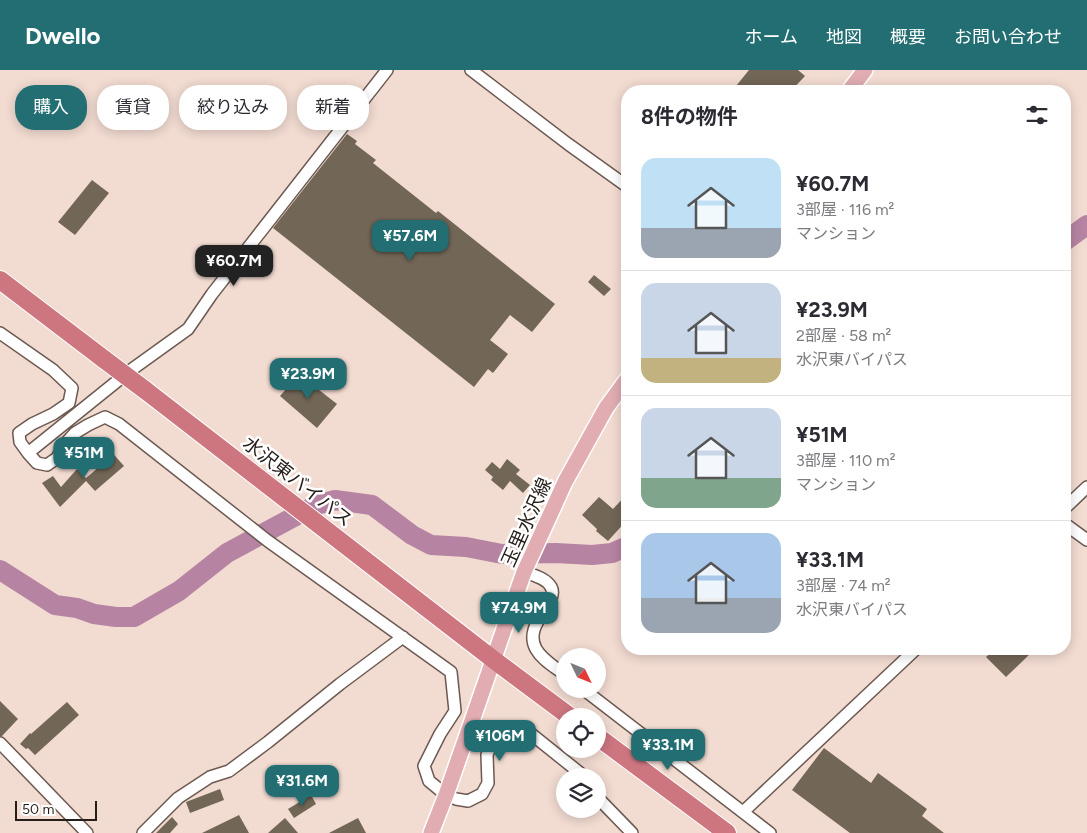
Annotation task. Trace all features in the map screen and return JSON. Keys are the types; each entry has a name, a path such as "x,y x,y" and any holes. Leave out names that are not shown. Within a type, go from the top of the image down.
{"highway":[{"name":"水沢東バイパス","path":"0,280 558,708"},
{"path":"606,743 727,833"}],"main road":[{"path":"854,85 865,70"},
{"name":"玉里水沢線","path":"431,833 524,572 565,482 606,408 621,388"}],"street":[{"path":"28,453 131,370 188,329 212,294 387,70"},
{"path":"471,70 621,182"},
{"path":"0,333 53,370 72,388 70,402 20,433 20,442 37,463 47,465 57,458 65,444 88,425 105,417 119,424 268,541 450,672 455,712 440,734 424,766 429,781 446,795 468,801 482,794 488,783 487,755 495,734 513,728 530,733 574,768"},
{"path":"1071,502 1087,487"},
{"path":"1071,528 1087,540"},
{"path":"524,572 545,581 553,590 549,604 536,624 532,636 535,648 539,654 556,668"},
{"path":"143,833 178,798 210,777 230,771 403,637"},
{"path":"743,812 910,655"},
{"path":"595,698 770,833"},
{"path":"0,742 87,833"},
{"path":"606,806 632,833"}],"building":[{"path":"749,70 798,70 805,76 797,85 737,85"},
{"path":"347,134 357,141 355,144 376,160 373,163 436,213 438,211 555,304 532,332 510,315 490,340 508,354 493,373 488,369 474,387 273,228"},
{"path":"92,180 109,193 75,235 58,222"},
{"path":"594,275 611,289 604,296 588,282"},
{"path":"301,372 315,384 314,386 337,404 317,428 280,396"},
{"path":"108,448 124,466 95,491 86,481 60,507 42,483 53,476 61,487 77,469 86,478 106,461 101,455"},
{"path":"507,459 520,470 516,474 530,485 523,493 510,481 503,490 491,480 493,477 485,470 492,462 500,469"},
{"path":"599,497 613,509 621,500 621,527 608,541 582,515"},
{"path":"988,655 1029,655 1006,677 986,657"},
{"path":"0,701 18,719 2,736 0,736"},
{"path":"67,702 79,715 35,755 28,748 26,749 20,744 30,733"},
{"path":"824,748 871,783 878,773 927,809 922,816 944,833 850,833 792,790"},
{"path":"220,789 224,800 190,813 186,802"},
{"path":"311,795 316,804 294,818 288,809"},
{"path":"239,815 249,833 202,833 235,817"},
{"path":"172,817 178,824 170,833 156,833"},
{"path":"285,818 298,833 268,833"},
{"path":"358,818 366,833 329,833"}],"waterway":[{"path":"1071,237 1087,225"},
{"path":"0,570 55,605 77,608 94,614 134,617 179,591 227,553 316,505 335,500 372,505 412,535 431,545 466,547 502,554 556,553 592,555 612,553 621,549"}]}
